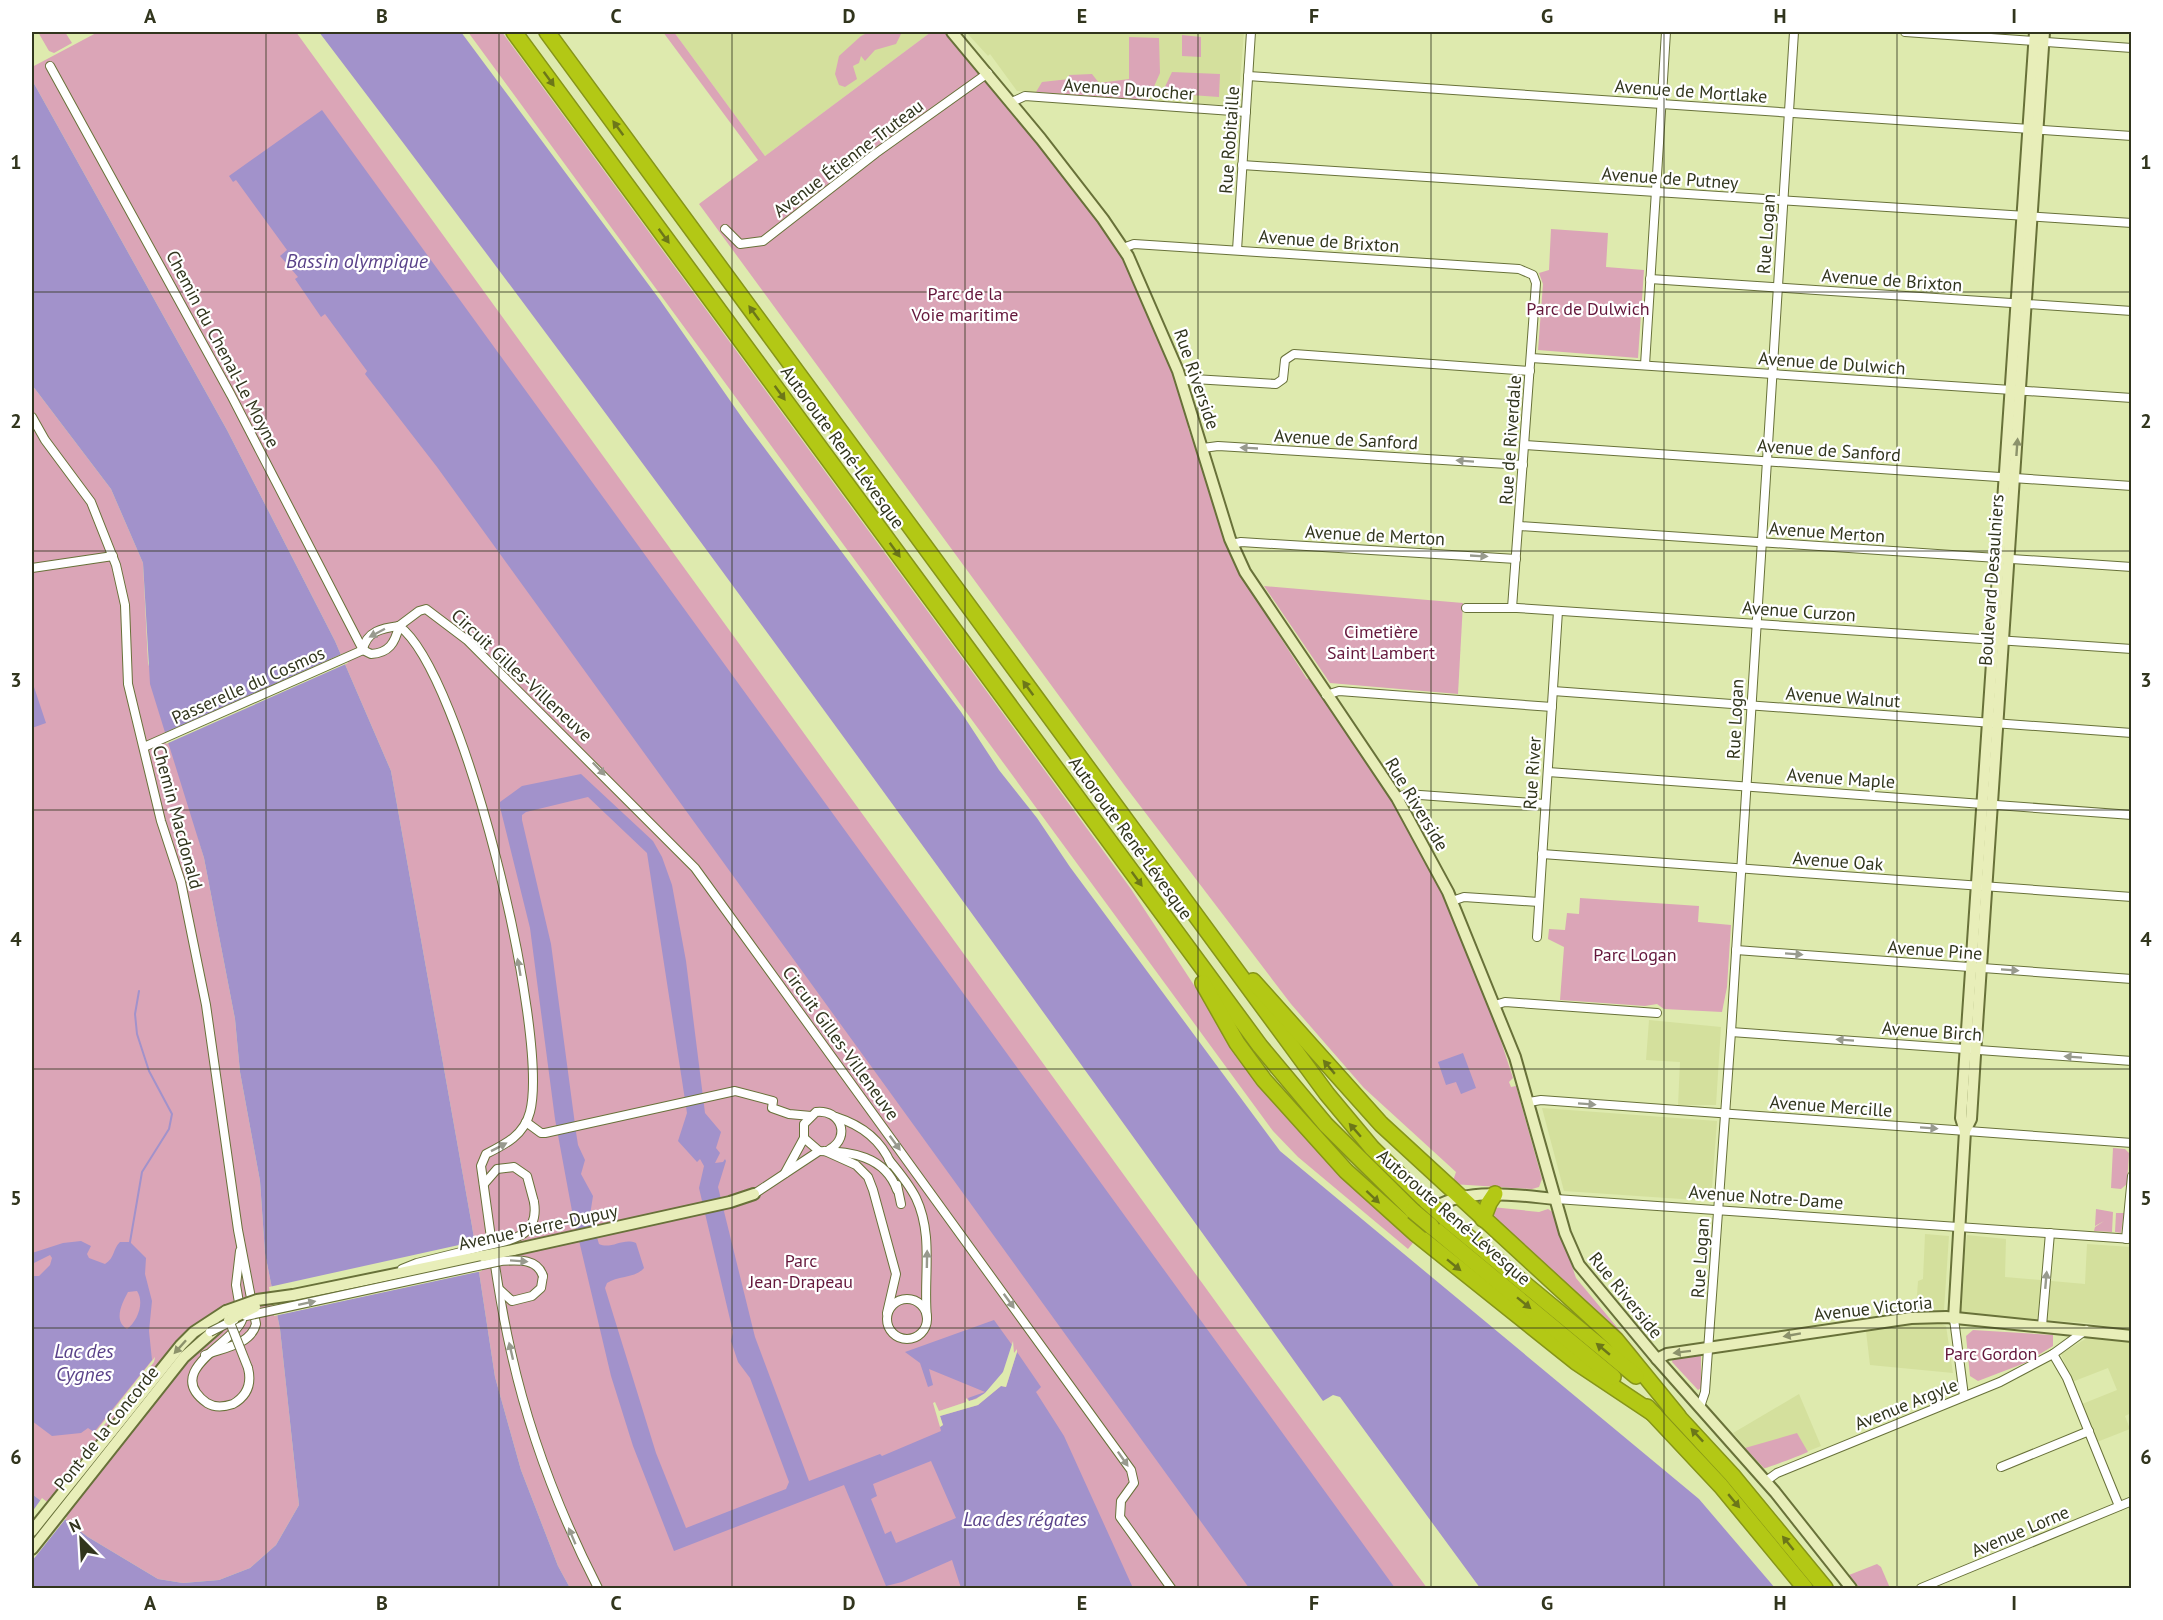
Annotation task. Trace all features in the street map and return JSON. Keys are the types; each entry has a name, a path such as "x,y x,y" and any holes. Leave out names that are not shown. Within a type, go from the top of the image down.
{"highway":[{"name":"Autoroute René-Lévesque","path":"514,32 1287,1080 1370,1172 1654,1414 1721,1486 1805,1588"},
{"name":"Autoroute René-Lévesque","path":"550,35 1344,1117 1382,1159 1426,1201 1622,1364 1678,1416 1727,1469 1825,1588"},
{"path":"1164,916 1237,1043 1271,1088 1331,1157 1409,1228 1576,1362 1654,1414"},
{"path":"1213,941 1281,1010 1381,1124 1616,1340 1678,1416"},
{"path":"1483,1219 1488,1203 1495,1194"}],"street":[{"name":"Rue Riverside","path":"952,32 1012,102 1123,248 1155,313 1182,381 1232,544 1257,593 1396,798 1452,901 1495,1005 1529,1102 1565,1233 1579,1265 1657,1359 1766,1481 1851,1588"},
{"name":"Rue Robitaille","path":"1237,250 1251,32"},
{"path":"1645,365 1666,32"},
{"name":"Rue Logan","path":"1700,1407 1704,1400 1731,1032 1794,32"},
{"path":"1905,32 2039,37 2132,48"},
{"name":"Boulevard Desaulniers","path":"1964,1396 1954,1319 1965,1131 1961,1118 1971,1049 2039,37"},
{"name":"Chemin du Chenal-Le Moyne","path":"50,66 231,395 363,650"},
{"name":"Avenue Étienne-Truteau","path":"725,229 740,244 763,241 876,153 988,73"},
{"name":"Avenue de Mortlake","path":"1248,76 2132,136"},
{"name":"Avenue Durocher","path":"1012,102 1020,97 1030,96 1246,112"},
{"name":"Avenue de Putney","path":"1242,165 2132,223"},
{"name":"Avenue de Brixton","path":"1123,248 1134,244 1237,250 1520,269 1533,275"},
{"name":"Rue de Riverdale","path":"1512,608 1520,526 1536,283 1533,275"},
{"name":"Avenue de Brixton","path":"1650,279 2132,311"},
{"path":"1182,381 1194,379 1276,384 1283,379 1285,360 1294,354 1530,371"},
{"name":"Avenue de Dulwich","path":"1531,358 2132,398"},
{"name":"Chemin Macdonald","path":"32,417 45,440 91,502 113,556 125,605 128,684 161,821 181,882 206,1005 241,1247 256,1328 244,1340 205,1356"},
{"name":"Avenue de Sanford","path":"1525,445 2132,486"},
{"name":"Avenue de Sanford","path":"1203,448 1218,446 1523,465"},
{"name":"Avenue Merton","path":"1520,526 2132,567"},
{"name":"Avenue de Merton","path":"1232,544 1241,542 1516,558"},
{"path":"32,568 113,556"},
{"name":"Avenue Curzon","path":"1466,608 1512,608 2132,649"},
{"name":"Circuit Gilles-Villeneuve","path":"399,626 426,609 467,640 574,745 701,876 1131,1470 1134,1483 1121,1501 1120,1517 1171,1588"},
{"name":"Rue River","path":"1537,937 1558,611"},
{"path":"399,626 396,639 386,650 370,654 363,650 364,642 370,635 399,626"},
{"path":"399,626 416,643 441,691 465,747 483,808 524,996 534,1073 533,1094 526,1122 513,1140 483,1157 484,1185 511,1351 530,1422 564,1517 598,1588"},
{"name":"Passerelle du Cosmos","path":"144,747 363,650"},
{"path":"1326,695 1339,691 1552,707"},
{"name":"Avenue Walnut","path":"1553,691 2132,734"},
{"name":"Avenue Maple","path":"1548,772 2132,816"},
{"path":"1396,798 1406,794 1545,804"},
{"name":"Avenue Oak","path":"1542,854 2132,897"},
{"path":"1452,901 1464,897 1539,902"},
{"name":"Avenue Pine","path":"1736,950 2132,979"},
{"path":"1495,1005 1506,1002 1657,1013"},
{"name":"Avenue Birch","path":"1731,1032 2132,1061"},
{"path":"526,1122 541,1133 742,1091 773,1101 772,1108 789,1114 811,1116 823,1111 866,1132 910,1187 922,1212 927,1242 927,1318 921,1334 905,1339 890,1331 887,1313 896,1274 868,1177 856,1165 825,1151 803,1134 789,1114"},
{"name":"Avenue Mercille","path":"1529,1102 1541,1100 2132,1143"},
{"path":"803,1134 811,1116"},
{"path":"825,1151 836,1146 842,1134 840,1121 835,1117"},
{"name":"Avenue Pierre-Dupuy","path":"784,1175 803,1134"},
{"path":"825,1151 850,1153 870,1160 886,1170 897,1190"},
{"name":"Avenue Pierre-Dupuy","path":"293,1295 702,1208 754,1194 825,1151"},
{"path":"889,1160 901,1204"},
{"path":"387,1275 417,1263 518,1237 532,1225 535,1216 534,1202 527,1176 514,1167 497,1168 490,1174 484,1185"},
{"path":"2129,1239 2132,1176"},
{"name":"Avenue Notre-Dame","path":"1409,1228 1430,1209 1460,1197 1495,1194 2129,1239"},
{"path":"2042,1326 2050,1233"},
{"name":"Chemin Macdonald","path":"205,1356 232,1335 242,1320 236,1285 241,1247"},
{"name":"Pont de la Concorde","path":"32,1549 184,1357 228,1317 501,1261 530,1262 539,1268 543,1276 538,1292 519,1301 507,1299 500,1289"},
{"name":"Pont de la Concorde","path":"32,1531 181,1345 194,1332 228,1317 257,1300 293,1295"},
{"path":"887,1313 898,1300 911,1299 922,1305 927,1318"},
{"path":"205,1356 194,1372 194,1382 202,1398 212,1406 228,1406 243,1396 250,1383 248,1368 228,1317"},
{"name":"Avenue Victoria","path":"1657,1359 1667,1354 1911,1318 2042,1326 2132,1336"},
{"name":"Avenue Argyle","path":"1766,1481 1775,1474 2027,1370 2086,1330"},
{"path":"2053,1354 2066,1377 2119,1506"},
{"path":"2001,1467 2089,1431"},
{"name":"Avenue Lorne","path":"1921,1588 2132,1501"}],"shaded area":[{"path":"674,32 931,32 765,156"},
{"path":"966,32 1244,32 1238,106 1017,91 990,54 988,56"},
{"path":"1649,1020 1721,1027 1716,1105 1678,1105 1680,1062 1646,1060"},
{"path":"1542,1108 1717,1121 1711,1201 1564,1191"},
{"path":"1925,1234 1949,1236 1944,1310 1916,1309 1918,1281 1923,1279"},
{"path":"1967,1235 2006,1239 2005,1277 2085,1284 2087,1244 2131,1247 2131,1330 2087,1323 1963,1314 1958,1307"},
{"path":"1939,1323 1946,1326 1953,1373 1870,1365 1866,1331 1909,1324"},
{"path":"2090,1336 2131,1342 2131,1413 2125,1416 2130,1429 2097,1442 2082,1404 2117,1390 2108,1368 2072,1382 2061,1354"},
{"path":"1799,1394 1821,1446 1764,1469 1733,1433"}],"green space":[{"path":"38,32 65,32 72,43 54,53 49,51"},
{"name":"Parc Jean-Drapeau","path":"98,32 296,32 1234,1327 1427,1588 570,1588 558,1566 521,1470 495,1377 472,1226 391,771 335,641 227,430 32,80 32,67"},
{"path":"468,32 502,32 1131,889 1224,1031 1416,1239 1408,1249 1298,1157 1273,1131"},
{"name":"Parc de la Voie maritime","path":"663,32 674,32 765,156 931,32 946,32 992,84 1120,252 1163,346 1191,427 1188,428 1194,444 1197,444 1240,574 1307,679 1309,678 1393,800 1443,894 1487,998 1513,1078 1509,1082 1511,1087 1516,1086 1542,1179 1539,1187 1532,1189 1452,1184 1456,1172 1364,1088 1291,1004 1125,786 699,204 758,160"},
{"path":"902,32 896,44 875,50 865,61 861,56 859,63 853,66 857,79 845,87 839,85 835,74 839,56 861,36 867,33"},
{"path":"1182,35 1201,37 1201,57 1182,56"},
{"path":"1129,37 1159,38 1160,73 1148,100 1036,92 1042,82 1069,79 1069,75 1092,74 1099,83 1129,79"},
{"path":"1172,72 1220,74 1219,97 1162,93"},
{"name":"Parc de Dulwich","path":"1551,229 1608,233 1606,267 1644,270 1638,358 1538,350 1543,284 1539,273 1549,270"},
{"path":"32,385 111,489 143,563 148,663 204,858 235,1019 240,1072 260,1181 265,1253 280,1329 299,1505 276,1545 250,1568 219,1580 183,1583 158,1579 88,1537 32,1494"},
{"name":"Cimetière Saint Lambert","path":"1264,586 1463,603 1458,694 1330,683"},
{"name":"Parc Logan","path":"1580,898 1699,906 1698,922 1731,925 1727,987 1722,1012 1664,1009 1657,1004 1645,1006 1560,1000 1564,947 1548,939 1549,929 1565,930 1567,913 1579,914"},
{"path":"2113,1148 2125,1149 2129,1153 2127,1184 2121,1189 2111,1188"},
{"path":"1492,1207 1539,1212 1548,1209 1554,1213 1576,1278 1641,1356 1496,1225 1492,1220"},
{"path":"2096,1209 2113,1212 2112,1232 2094,1231 2095,1227 2104,1221 2095,1226"},
{"path":"2116,1213 2124,1213 2121,1233 2115,1232"},
{"name":"Parc Gordon","path":"1973,1330 2053,1335 2053,1346 2025,1363 1978,1381 1970,1376 1966,1336"},
{"path":"1701,1354 1701,1388 1698,1390 1672,1362 1673,1358"},
{"path":"1797,1433 1808,1452 1764,1468 1745,1448"},
{"path":"1877,1564 1881,1567 1890,1588 1860,1588 1849,1575"}],"water":[{"path":"319,32 461,32 660,300 745,422 961,712 999,770 1037,818 1070,867 1280,1151 1699,1499 1775,1588 1480,1588 1340,1397 1333,1395 1323,1401 951,884 574,371"},
{"path":"32,80 227,430 335,641 391,771 472,1226 495,1377 521,1470 558,1566 570,1588 32,1588 32,1494 88,1537 158,1579 183,1583 219,1580 250,1568 276,1545 299,1505 280,1329 265,1253 260,1181 240,1072 235,1019 204,858 150,684 143,563 111,489 32,385"},
{"name":"Bassin olympique","path":"322,110 1395,1588 1249,1588 437,467 365,374 367,371 325,314 321,317 295,279 298,277 280,256 287,250 236,180 233,182 229,176"},
{"path":"32,681 46,723 32,728"},
{"name":"Lac des régates","path":"581,774 653,841 662,857 672,885 686,961 705,1113 721,1132 716,1148 720,1153 715,1163 723,1162 725,1159 726,1161 718,1187 755,1337 809,1481 880,1454 882,1456 941,1431 940,1427 943,1425 940,1416 978,1405 1001,1386 1006,1387 1017,1352 1041,1387 1036,1392 1064,1436 1133,1588 961,1588 952,1560 902,1582 886,1586 844,1485 674,1551 633,1446 611,1376 572,1211 555,1119 530,928 500,807 500,802 522,786","holes":["588,797 647,853 687,1113 678,1141 697,1162 700,1159 704,1166 699,1188 733,1332 731,1341 738,1362 750,1378 789,1482 786,1489 686,1528 656,1453 605,1288 607,1283 636,1274 644,1268 636,1243 626,1241 608,1246 599,1244 590,1215 593,1196 581,1174 585,1160 578,1145 551,944 522,820 522,815 526,812","931,1461 956,1518 896,1543 891,1531 885,1534 871,1499 877,1496 873,1484"]},
{"path":"1463,1053 1476,1088 1461,1094 1456,1082 1446,1085 1438,1062"},
{"name":"Lac des Cygnes","path":"81,1241 91,1246 87,1254 89,1258 105,1264 111,1259 120,1242 130,1242 146,1258 145,1274 152,1301 149,1331 152,1360 94,1432 88,1428 81,1433 52,1436 32,1421 32,1276 39,1276 50,1265 52,1258 50,1255 32,1264 32,1253 63,1243","holes":["137,1291 139,1312 127,1329 120,1321 121,1306 128,1292"]},
{"path":"994,1320 1012,1345 1007,1363 998,1379 992,1387 978,1398 969,1401 968,1398 985,1392 929,1369 933,1385 928,1387 920,1363 905,1352"}],"pier":[{"path":"344,653 348,663 166,744 162,734"},
{"path":"477,1241 482,1271 274,1316 269,1287"},
{"path":"1013,1341 1014,1353 1017,1349 1017,1352 1006,1387 1001,1386 978,1405 940,1416 943,1425 940,1427 933,1403 935,1402 939,1411 966,1402 966,1398 969,1401 976,1399 985,1393 1003,1372"},
{"path":"155,1357 154,1362 97,1434 93,1435"},
{"path":"42,1498 67,1517 32,1561 32,1512"}],"waterway":[{"path":"130,1242 142,1172 169,1129 172,1114 149,1071 137,1034 135,1014 139,991"}]}
